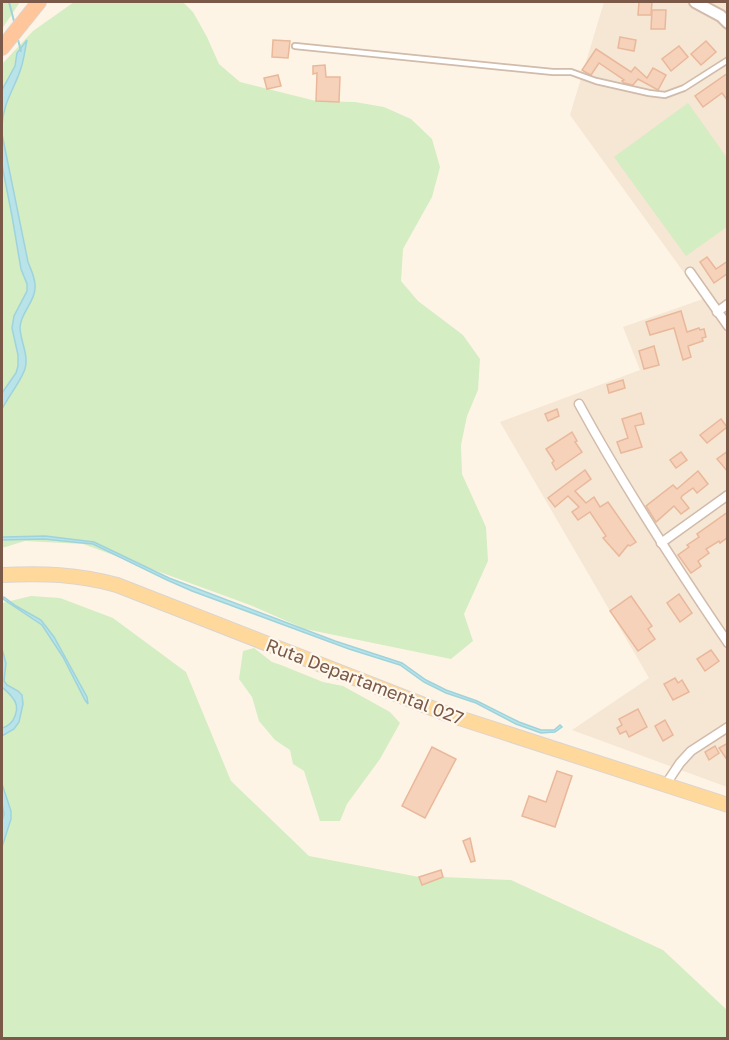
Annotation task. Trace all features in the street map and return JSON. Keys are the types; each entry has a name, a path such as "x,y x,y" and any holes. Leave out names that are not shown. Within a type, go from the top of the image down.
{"highway":[{"path":"2,48 39,2"}],"main road":[{"name":"Ruta Departamental 027","path":"2,575 62,574 117,585 447,714 728,805"}],"street":[{"path":"694,2 728,22"},
{"path":"690,272 728,326"},
{"path":"717,312 728,304"},
{"path":"579,404 661,543 728,643"},
{"path":"661,543 728,495"},
{"path":"666,784 691,751 728,727"}],"lane":[{"path":"295,46 571,72 596,81 665,95 684,88 728,60"}],"shaded area":[{"path":"604,2 727,2 727,787 572,730 649,678 500,422 640,370 623,327 703,299 570,115"}],"green space":[{"path":"2,2 20,2 2,29"},
{"path":"74,2 183,2 193,12 219,64 240,82 316,101 355,102 384,107 411,119 432,139 440,167 432,197 403,249 401,281 418,301 463,335 480,359 478,390 467,416 461,445 462,474 486,527 488,561 464,614 473,641 451,659 305,629 250,605 83,544 25,541 2,548 2,64 33,31"},
{"path":"688,103 727,158 728,226 686,256 614,157"},
{"path":"31,596 60,598 113,618 186,672 231,781 309,856 419,877 435,872 443,877 511,880 663,950 727,1010 727,1038 2,1038 2,603"},
{"path":"254,648 272,662 323,682 343,686 390,712 400,723 380,759 347,804 340,821 320,821 304,771 293,764 290,750 275,740 259,721 252,697 239,679 243,651"}],"water":[{"path":"27,40 21,68 7,102 2,126 2,90 15,66 17,53"},
{"path":"2,134 28,262 35,285 33,298 20,327 26,358 25,369 2,409 2,393 16,373 18,366 12,328 14,316 27,291 27,284 21,269 2,165"},
{"path":"45,536 94,542 169,578 335,641 402,663 426,680 477,701 519,722 541,730 554,730 560,725 562,727 555,732 541,733 516,724 476,703 446,693 424,682 400,665 349,649 192,591 93,544 44,539 2,540 2,537"},
{"path":"4,597 41,620 54,637 87,697 88,704 63,657 42,625 3,599"},
{"path":"2,649 6,663 4,681 22,695 23,704 19,722 14,729 2,736 2,728 13,720 16,706 15,701 2,687"},
{"path":"2,784 11,811 11,819 2,847 4,814"}],"building":[{"path":"639,2 652,2 651,15 638,15"},
{"path":"652,10 666,10 665,29 651,29"},
{"path":"620,37 636,40 634,51 618,48"},
{"path":"273,40 290,41 288,58 272,57"},
{"path":"706,41 716,52 701,65 691,54"},
{"path":"679,46 688,57 671,71 662,59"},
{"path":"596,49 631,72 635,67 647,78 653,68 666,75 658,90 638,79 633,85 624,83 622,81 624,80 599,63 591,75 582,70"},
{"path":"325,65 326,77 340,77 339,102 316,101 317,73 313,74 313,66"},
{"path":"728,73 728,101 722,93 703,107 695,96"},
{"path":"278,75 281,86 267,89 264,78"},
{"path":"707,257 716,269 728,261 728,273 714,283 700,262"},
{"path":"681,311 687,332 699,328 704,329 706,337 702,338 703,341 688,346 691,357 683,360 674,328 650,335 646,322"},
{"path":"654,346 659,365 644,369 639,351"},
{"path":"623,380 625,388 609,393 607,385"},
{"path":"557,409 559,416 548,421 545,414"},
{"path":"641,413 644,424 635,426 642,447 621,453 617,442 628,438 622,419"},
{"path":"721,419 727,427 707,443 700,435"},
{"path":"572,432 582,452 556,470 552,463 554,461 546,449"},
{"path":"728,451 728,472 717,459"},
{"path":"681,452 687,460 676,468 670,460"},
{"path":"585,470 591,479 575,491 586,503 594,497 600,507 608,502 636,542 628,545 619,556 603,538 606,536 590,512 578,520 572,512 579,507 568,496 555,507 548,498"},
{"path":"698,471 708,484 697,493 693,488 682,496 681,498 689,508 681,514 674,506 656,522 646,506 673,485 677,489"},
{"path":"728,512 728,537 706,549 709,553 698,561 701,566 691,573 678,555 699,537 697,534"},
{"path":"679,594 692,613 680,622 667,603"},
{"path":"631,596 652,626 648,629 655,639 638,651 610,611"},
{"path":"711,650 719,661 705,671 697,659"},
{"path":"675,678 678,683 682,680 689,692 673,700 664,684"},
{"path":"638,709 647,727 629,737 626,731 620,734 617,728 622,725 619,719"},
{"path":"665,720 673,735 663,741 655,726"},
{"path":"728,743 728,761 719,748"},
{"path":"715,746 719,753 709,760 705,752"},
{"path":"432,747 456,759 425,818 402,806"},
{"path":"557,771 572,776 555,827 522,816 529,796 546,802"},
{"path":"470,838 475,861 471,862 463,841"},
{"path":"441,870 443,877 422,885 419,877"}],"waterway":[{"path":"9,2 15,25"},
{"path":"17,36 21,51"}]}
